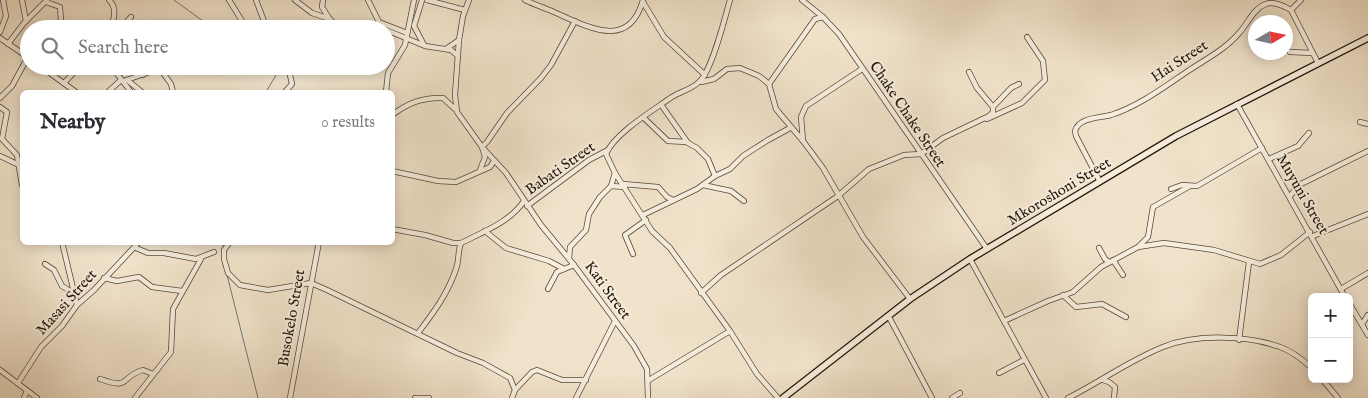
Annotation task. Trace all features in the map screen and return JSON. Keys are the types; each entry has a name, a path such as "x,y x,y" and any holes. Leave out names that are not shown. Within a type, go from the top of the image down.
{"street":[{"path":"0,32 6,16 2,0"},
{"path":"22,0 26,20"},
{"path":"109,0 113,4 114,20"},
{"path":"229,0 242,20"},
{"path":"256,0 264,20"},
{"path":"296,0 312,13 330,19"},
{"path":"323,0 322,7 330,19"},
{"path":"368,0 375,9 378,20"},
{"path":"395,60 404,49 414,0"},
{"path":"422,0 414,26 425,46"},
{"path":"427,0 465,10"},
{"path":"457,112 454,95 459,40 469,0"},
{"path":"525,0 604,31 621,30 634,20 643,1"},
{"path":"700,82 705,75 722,32 730,0"},
{"name":"Chake Chake Street","path":"802,0 823,17 839,34 987,249"},
{"path":"1301,0 1291,10 1318,63"},
{"path":"27,20 47,1 60,7 61,20"},
{"path":"643,1 664,37 705,75"},
{"name":"Hai Street","path":"1099,180 1076,136 1075,129 1081,123 1118,112 1138,103 1226,46 1240,33 1259,8 1266,4 1272,2 1291,10"},
{"path":"823,17 815,19 768,84 772,104 790,128 803,140 828,175 838,196 875,254 910,299"},
{"path":"482,147 507,113 551,65 575,20"},
{"path":"8,44 20,29"},
{"path":"395,31 425,46 445,49 458,56"},
{"path":"701,292 722,275 838,196 877,164 904,155 921,154 942,138 985,119 992,118 1022,103 1045,80 1043,61 1027,37"},
{"path":"0,38 20,52"},
{"name":"Mkoroshoni Street","path":"785,397 910,299 970,259 1099,180 1237,104 1368,38"},
{"path":"445,49 459,40"},
{"path":"1293,52 1313,53"},
{"name":"Babati Street","path":"526,203 589,160 608,150 629,127 662,106 668,99 700,82 714,79 727,69 735,68 760,76 768,84"},
{"path":"803,140 801,117 806,106 862,68"},
{"path":"0,98 12,86 20,72"},
{"path":"969,72 976,88 993,107"},
{"path":"53,75 73,90"},
{"path":"64,83 72,75"},
{"path":"119,75 130,90"},
{"path":"111,90 124,80 143,75"},
{"path":"164,75 172,90"},
{"path":"286,90 292,81 290,75"},
{"path":"386,90 388,75"},
{"path":"124,80 139,90"},
{"path":"985,119 993,112 993,107 1011,88 1019,84"},
{"path":"395,113 413,102 437,98 446,99 482,147 506,173 526,203 518,211 461,243 453,243 395,230"},
{"name":"Muyuni Street","path":"1237,104 1312,234 1344,293"},
{"path":"662,106 687,142 697,148 708,159 715,176"},
{"path":"0,107 7,112 8,116 2,139 16,155 20,175"},
{"path":"644,118 668,141 679,144 687,142"},
{"path":"1360,122 1368,124"},
{"path":"643,215 702,186 715,176 730,169 750,151 790,128"},
{"path":"1269,159 1298,146 1309,133"},
{"path":"480,170 485,157 482,147"},
{"path":"1171,189 1182,184 1197,186 1262,148"},
{"path":"608,150 607,156 615,173 652,231 670,248 730,331 757,374 778,398"},
{"path":"1285,187 1297,186 1368,151"},
{"path":"0,156 18,165"},
{"path":"395,172 452,182 461,181 480,170 490,167 494,161"},
{"path":"570,260 570,247 586,230 590,214 600,197 611,186 615,173"},
{"path":"702,186 707,185 731,191 744,201"},
{"path":"611,186 656,186 666,198 674,200"},
{"path":"1138,247 1146,240 1149,233 1150,214 1153,207 1190,186"},
{"path":"1290,196 1297,186"},
{"name":"Kati Street","path":"526,203 642,358 649,380 648,398"},
{"path":"1004,321 1078,289 1108,261 1138,247 1157,243 1214,250 1248,262 1260,264 1274,260 1312,234 1368,214"},
{"path":"633,254 625,235 646,220"},
{"path":"485,231 506,248 549,261 564,269"},
{"path":"1149,233 1157,243"},
{"path":"418,333 436,310 450,283 458,260 461,243"},
{"path":"63,245 77,305"},
{"name":"Masasi Street","path":"18,383 41,347 62,326 77,305 138,245"},
{"path":"228,245 224,250 224,259 228,272 240,285 268,290 311,283 354,301 457,353 483,363 513,382 515,390"},
{"name":"Busokelo Street","path":"290,398 318,245"},
{"path":"136,248 148,253 164,253 188,259 201,258 214,252"},
{"path":"1099,248 1108,261 1123,275"},
{"path":"135,398 173,348 172,314 182,291 201,258"},
{"path":"970,259 1046,398"},
{"path":"1239,340 1248,262"},
{"path":"45,264 54,270 62,286 75,294"},
{"path":"548,289 557,272 574,265"},
{"path":"1341,289 1368,273"},
{"path":"104,278 117,281 138,277 152,287 182,291"},
{"path":"1063,295 1076,307 1102,304 1126,317"},
{"path":"1353,309 1367,331"},
{"path":"1362,324 1368,315"},
{"path":"889,317 932,398"},
{"path":"576,398 615,321"},
{"path":"649,380 730,331"},
{"path":"1068,398 1149,354 1181,341 1214,338 1281,347 1308,365"},
{"path":"999,372 1024,360"},
{"path":"0,370 36,398"},
{"path":"100,379 118,385 123,384 132,375 143,370 153,374"},
{"path":"512,398 515,390 532,372 537,370 562,380 586,380"},
{"path":"1102,380 1109,382 1115,387 1114,398"},
{"path":"1325,383 1338,398"},
{"path":"24,398 27,391"},
{"path":"952,398 960,393"},
{"path":"415,398 429,398"}],"waterway":[{"path":"174,0 202,20"},
{"path":"267,90 276,75"},
{"path":"227,275 258,398"}]}
